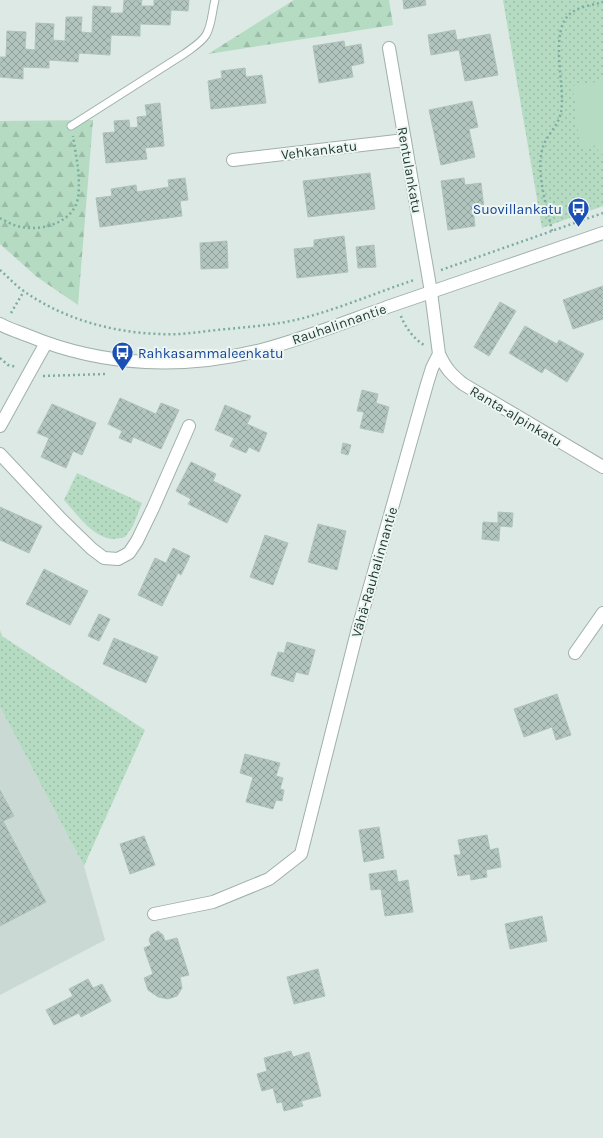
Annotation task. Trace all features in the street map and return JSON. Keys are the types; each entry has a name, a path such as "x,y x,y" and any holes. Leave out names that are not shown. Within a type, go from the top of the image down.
{"street":[{"name":"Rentulankatu","path":"389,48 431,292"},
{"name":"Vehkankatu","path":"233,160 405,140"},
{"name":"Rauhalinnantie","path":"0,324 46,343 75,352 137,363 171,363 236,356 301,338 603,233"},
{"path":"431,292 439,354"},
{"path":"0,426 46,343"},
{"name":"Ranta-alpinkatu","path":"439,354 444,366 451,375 463,384 603,468"},
{"name":"Vähä-Rauhalinnantie","path":"154,914 213,902 269,879 301,854 357,632 427,384 432,368 439,354"},
{"path":"0,454 61,519 92,549 104,558 118,559 129,553 137,541 189,426"},
{"path":"575,653 603,613"}],"lane":[{"path":"71,126 184,54 201,40 209,27 215,0"}],"path":[{"path":"552,231 541,182 540,168 544,144 557,123 561,113 560,33 564,22 570,13 581,8 603,2"},
{"path":"0,218 14,225 42,227 63,219 72,211 77,200 79,185 71,126"},
{"path":"0,270 24,291 63,313 103,327 131,332 180,334 289,322 314,315 603,213"},
{"path":"391,288 402,319 410,332 419,342 439,354"},
{"path":"0,358 8,365 19,368 27,377 108,374"}],"shaded area":[{"path":"0,707 84,866 105,940 0,995"}],"green space":[{"path":"294,0 389,0 393,25 208,54"},
{"path":"503,0 603,0 603,206 542,228"},
{"path":"603,81 603,154 599,155 597,145 580,149 573,86"},
{"path":"93,120 78,305 37,277 0,244 0,121"},
{"path":"77,473 142,503 133,526 125,537 112,539 98,534 85,524 64,500"},
{"path":"0,630 2,636 145,730 84,866 0,707"}],"building":[{"path":"124,0 142,0 141,6 154,6 154,0 189,0 188,11 171,10 170,25 140,24 140,36 111,35 110,55 79,53 78,62 49,60 49,68 23,67 23,79 0,77 0,57 6,57 7,31 26,32 25,49 35,50 36,23 54,24 53,40 65,41 66,17 82,17 81,32 92,33 93,6 111,7 110,13 123,13"},
{"path":"403,0 425,0 426,5 404,9"},
{"path":"455,30 457,40 490,34 498,75 465,81 459,50 431,55 428,35"},
{"path":"344,41 345,47 361,44 364,63 351,66 353,77 319,83 313,46"},
{"path":"245,68 246,77 262,75 266,103 211,109 208,81 222,78 221,71"},
{"path":"472,101 478,127 469,129 475,157 441,165 429,110"},
{"path":"160,103 164,146 145,148 147,159 106,163 103,133 115,132 114,121 129,120 130,128 138,127 137,117 147,116 145,105"},
{"path":"370,173 375,209 308,217 303,181"},
{"path":"185,178 188,200 180,201 182,216 100,227 96,198 112,196 111,189 136,185 137,192 169,187 168,180"},
{"path":"464,178 465,185 481,183 484,208 473,209 475,226 448,230 441,181"},
{"path":"344,236 348,272 297,278 294,249 314,247 314,240"},
{"path":"227,241 228,268 201,269 200,243"},
{"path":"374,245 376,267 358,268 356,247"},
{"path":"603,286 603,319 573,329 563,300"},
{"path":"500,302 516,311 489,356 474,347"},
{"path":"525,326 557,344 559,340 584,354 567,382 545,368 542,373 509,353"},
{"path":"362,390 378,394 376,403 389,407 383,433 360,428 364,412 357,411"},
{"path":"120,398 156,414 161,403 179,410 161,449 133,437 131,443 119,438 122,431 108,424"},
{"path":"52,404 96,423 82,455 73,451 66,468 41,457 49,438 37,433"},
{"path":"225,405 251,416 247,424 267,433 259,452 249,447 246,453 230,446 234,438 215,430"},
{"path":"343,443 351,445 348,455 341,453"},
{"path":"191,462 216,474 213,481 241,495 227,523 188,504 191,499 176,491"},
{"path":"0,507 42,526 29,553 0,540"},
{"path":"498,512 513,513 512,527 500,526 499,541 482,539 483,522 498,523"},
{"path":"318,524 346,531 337,570 308,562"},
{"path":"265,535 288,543 273,585 250,577"},
{"path":"173,548 190,556 181,575 178,573 162,606 138,595 155,558 166,563"},
{"path":"44,569 88,591 70,625 26,604"},
{"path":"99,614 110,619 99,641 88,636"},
{"path":"114,638 158,657 146,683 103,664"},
{"path":"287,642 315,650 308,675 296,672 293,682 271,675 278,652 284,653"},
{"path":"557,694 571,735 556,740 552,727 524,737 514,709"},
{"path":"245,754 280,763 276,776 283,778 280,789 284,790 282,801 276,800 273,809 246,802 253,777 240,773"},
{"path":"0,790 14,816 3,821 46,902 0,926"},
{"path":"379,827 384,858 364,862 359,830"},
{"path":"487,835 490,850 498,848 501,867 486,870 487,877 471,880 470,874 458,876 454,855 461,855 458,840"},
{"path":"144,836 155,865 130,874 120,844"},
{"path":"396,870 398,882 408,880 413,912 385,916 381,889 371,890 369,874"},
{"path":"542,916 547,941 510,949 505,924"},
{"path":"158,931 163,935 165,941 177,938 189,975 180,977 182,988 177,996 168,999 158,997 148,990 144,978 153,974 144,948 151,945 149,940 151,935"},
{"path":"318,969 325,996 294,1004 287,977"},
{"path":"88,979 93,988 102,984 111,1001 81,1017 79,1013 54,1025 46,1010 73,996 69,989"},
{"path":"291,1051 293,1057 309,1052 321,1096 301,1101 303,1106 284,1111 282,1102 277,1103 273,1088 262,1091 257,1074 267,1071 264,1058"}],"place":[{"name":"Suovillankatu","path":"578,228"},
{"name":"Rahkasammaleenkatu","path":"123,372"}]}
